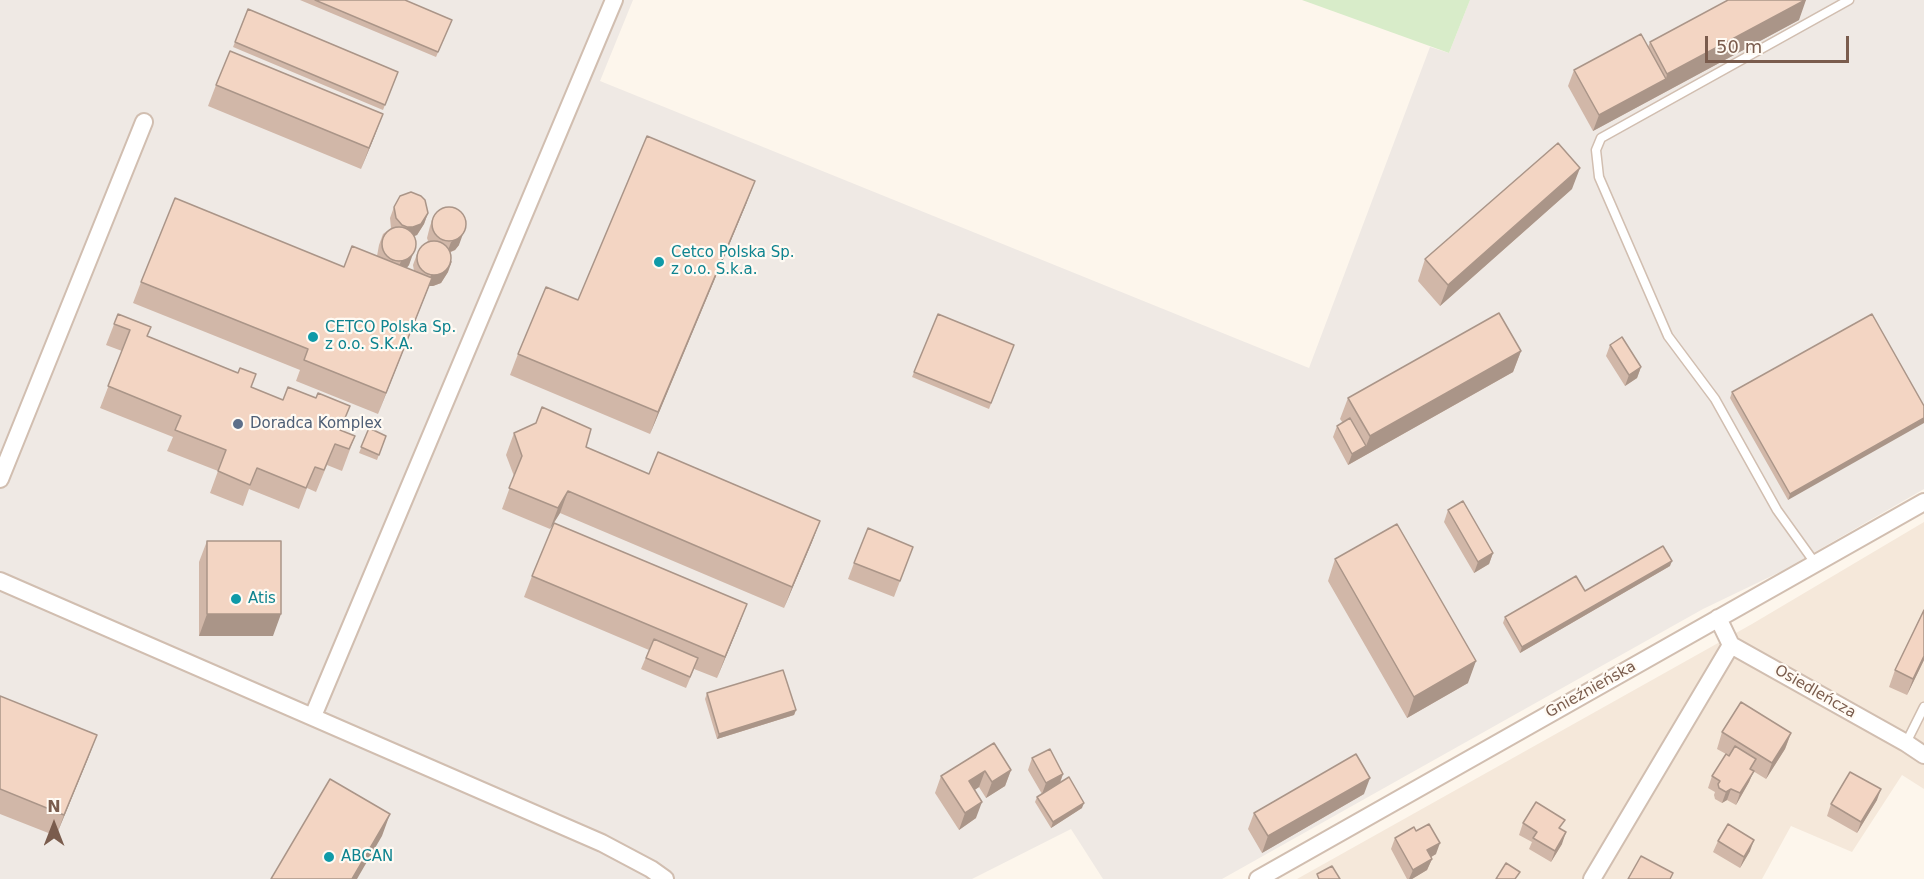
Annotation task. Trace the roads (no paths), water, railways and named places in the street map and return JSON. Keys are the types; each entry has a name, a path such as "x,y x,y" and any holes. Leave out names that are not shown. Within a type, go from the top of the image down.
{"street":[{"path":"313,716 614,0"},
{"path":"0,479 144,122"},
{"name":"Gnieźnieńska","path":"1258,879 1924,502"},
{"path":"0,581 602,843 665,879"},
{"path":"1592,879 1731,645 1718,618"},
{"name":"Osiedleńcza","path":"1731,645 1924,755"}],"lane":[{"path":"1815,564 1777,510 1715,399 1668,336 1599,177 1596,150 1600,138 1849,0"},
{"path":"1906,743 1924,707"}],"place":[{"name":"Cetco Polska Sp. z o.o. S.k.a.","path":"659,262"},
{"name":"CETCO Polska Sp. z o.o. S.K.A.","path":"313,337"},
{"name":"Doradca Komplex","path":"238,424"},
{"name":"Atis","path":"236,599"},
{"name":"ABCAN","path":"329,857"}]}
